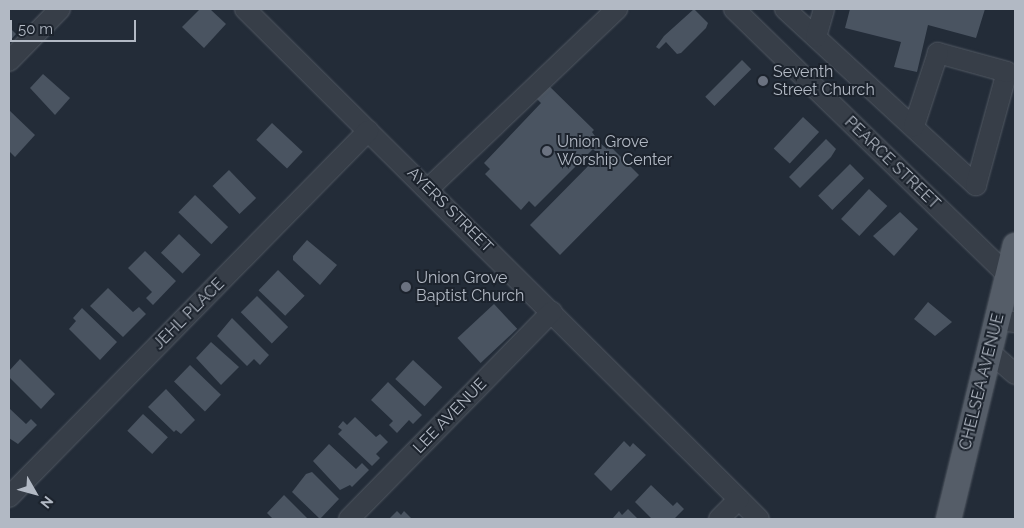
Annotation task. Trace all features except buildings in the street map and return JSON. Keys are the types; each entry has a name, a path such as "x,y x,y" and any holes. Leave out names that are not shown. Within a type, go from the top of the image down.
{"main road":[{"name":"CHELSEA AVENUE","path":"948,519 991,353 1006,321 1008,275 1015,245"}],"street":[{"path":"9,61 60,9"},
{"name":"AYERS STREET","path":"246,9 368,131 429,188 759,519"},
{"path":"429,188 617,9"},
{"name":"PEARCE STREET","path":"735,9 1008,275"},
{"path":"785,9 976,185 1007,72 938,53 914,126"},
{"path":"816,37 824,9"},
{"name":"JEHL PLACE","path":"9,497 368,131"},
{"name":"LEE AVENUE","path":"349,519 552,312"},
{"path":"991,353 1015,374"},
{"path":"719,519 739,499"}],"place":[{"name":"Seventh Street Church","path":"763,81"},
{"name":"Union Grove Worship Center","path":"547,151"},
{"name":"Union Grove Baptist Church","path":"406,287"}]}
